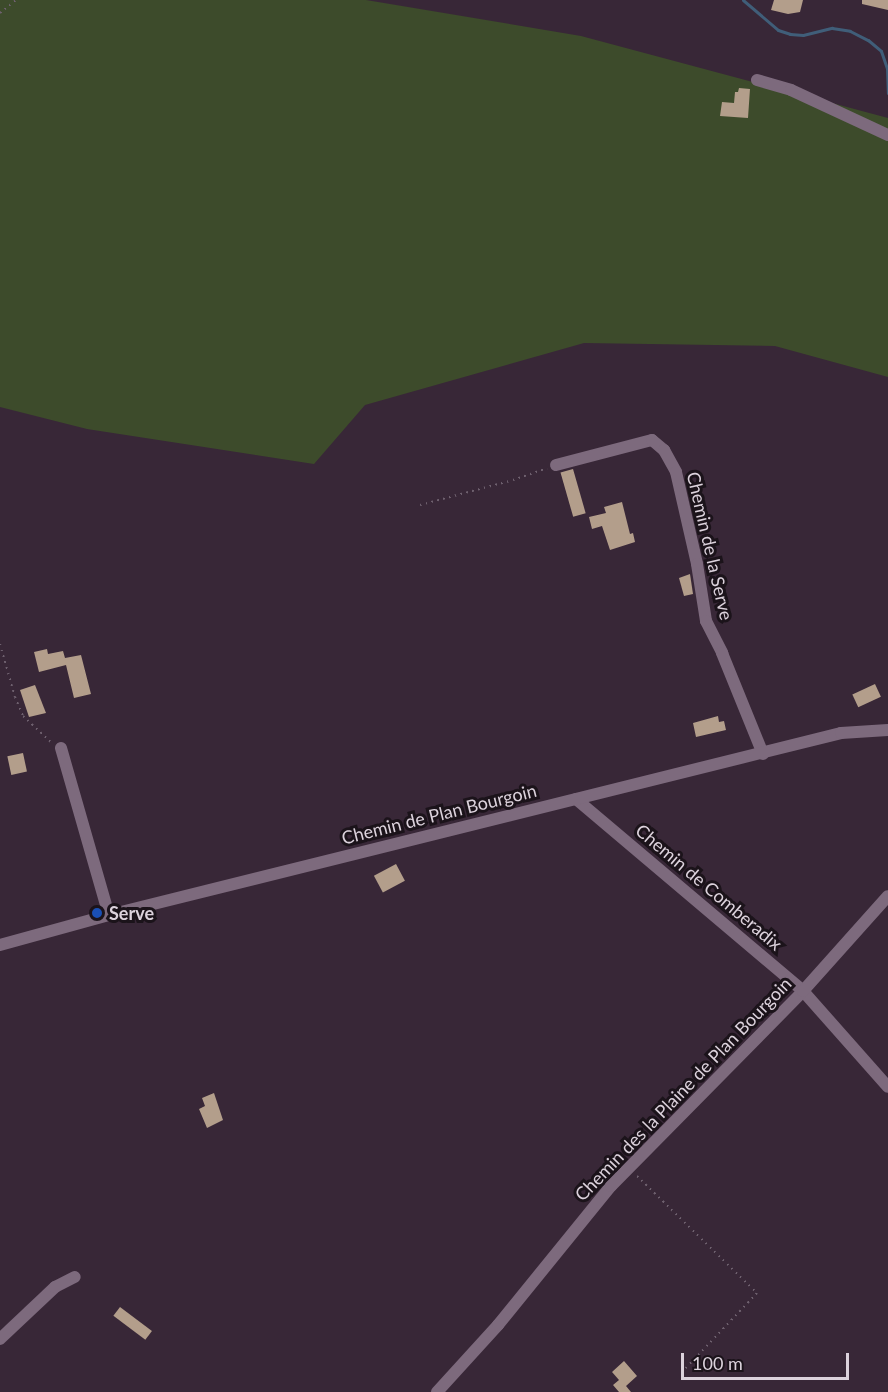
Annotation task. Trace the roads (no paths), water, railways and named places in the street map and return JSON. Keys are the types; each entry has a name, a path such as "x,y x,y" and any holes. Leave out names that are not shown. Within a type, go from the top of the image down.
{"street":[{"path":"757,80 791,90 888,135"},
{"name":"Chemin de la Serve","path":"556,465 652,440 664,450 676,472 698,564 706,621 722,653 763,754"},
{"name":"Chemin de Plan Bourgoin","path":"0,945 109,915 841,733 888,730"},
{"path":"61,748 109,915"},
{"name":"Chemin de Comberadix","path":"576,799 803,991 888,1087"},
{"name":"Chemin des la Plaine de Plan Bourgoin","path":"437,1392 498,1325 611,1186 803,991 888,896"},
{"path":"0,1339 55,1287 75,1277"}],"waterway":[{"path":"743,0 778,30 790,34 803,35 832,28 850,31 868,40 881,51 887,68 888,93"}],"place":[{"name":"Serve","path":"97,913"}]}
